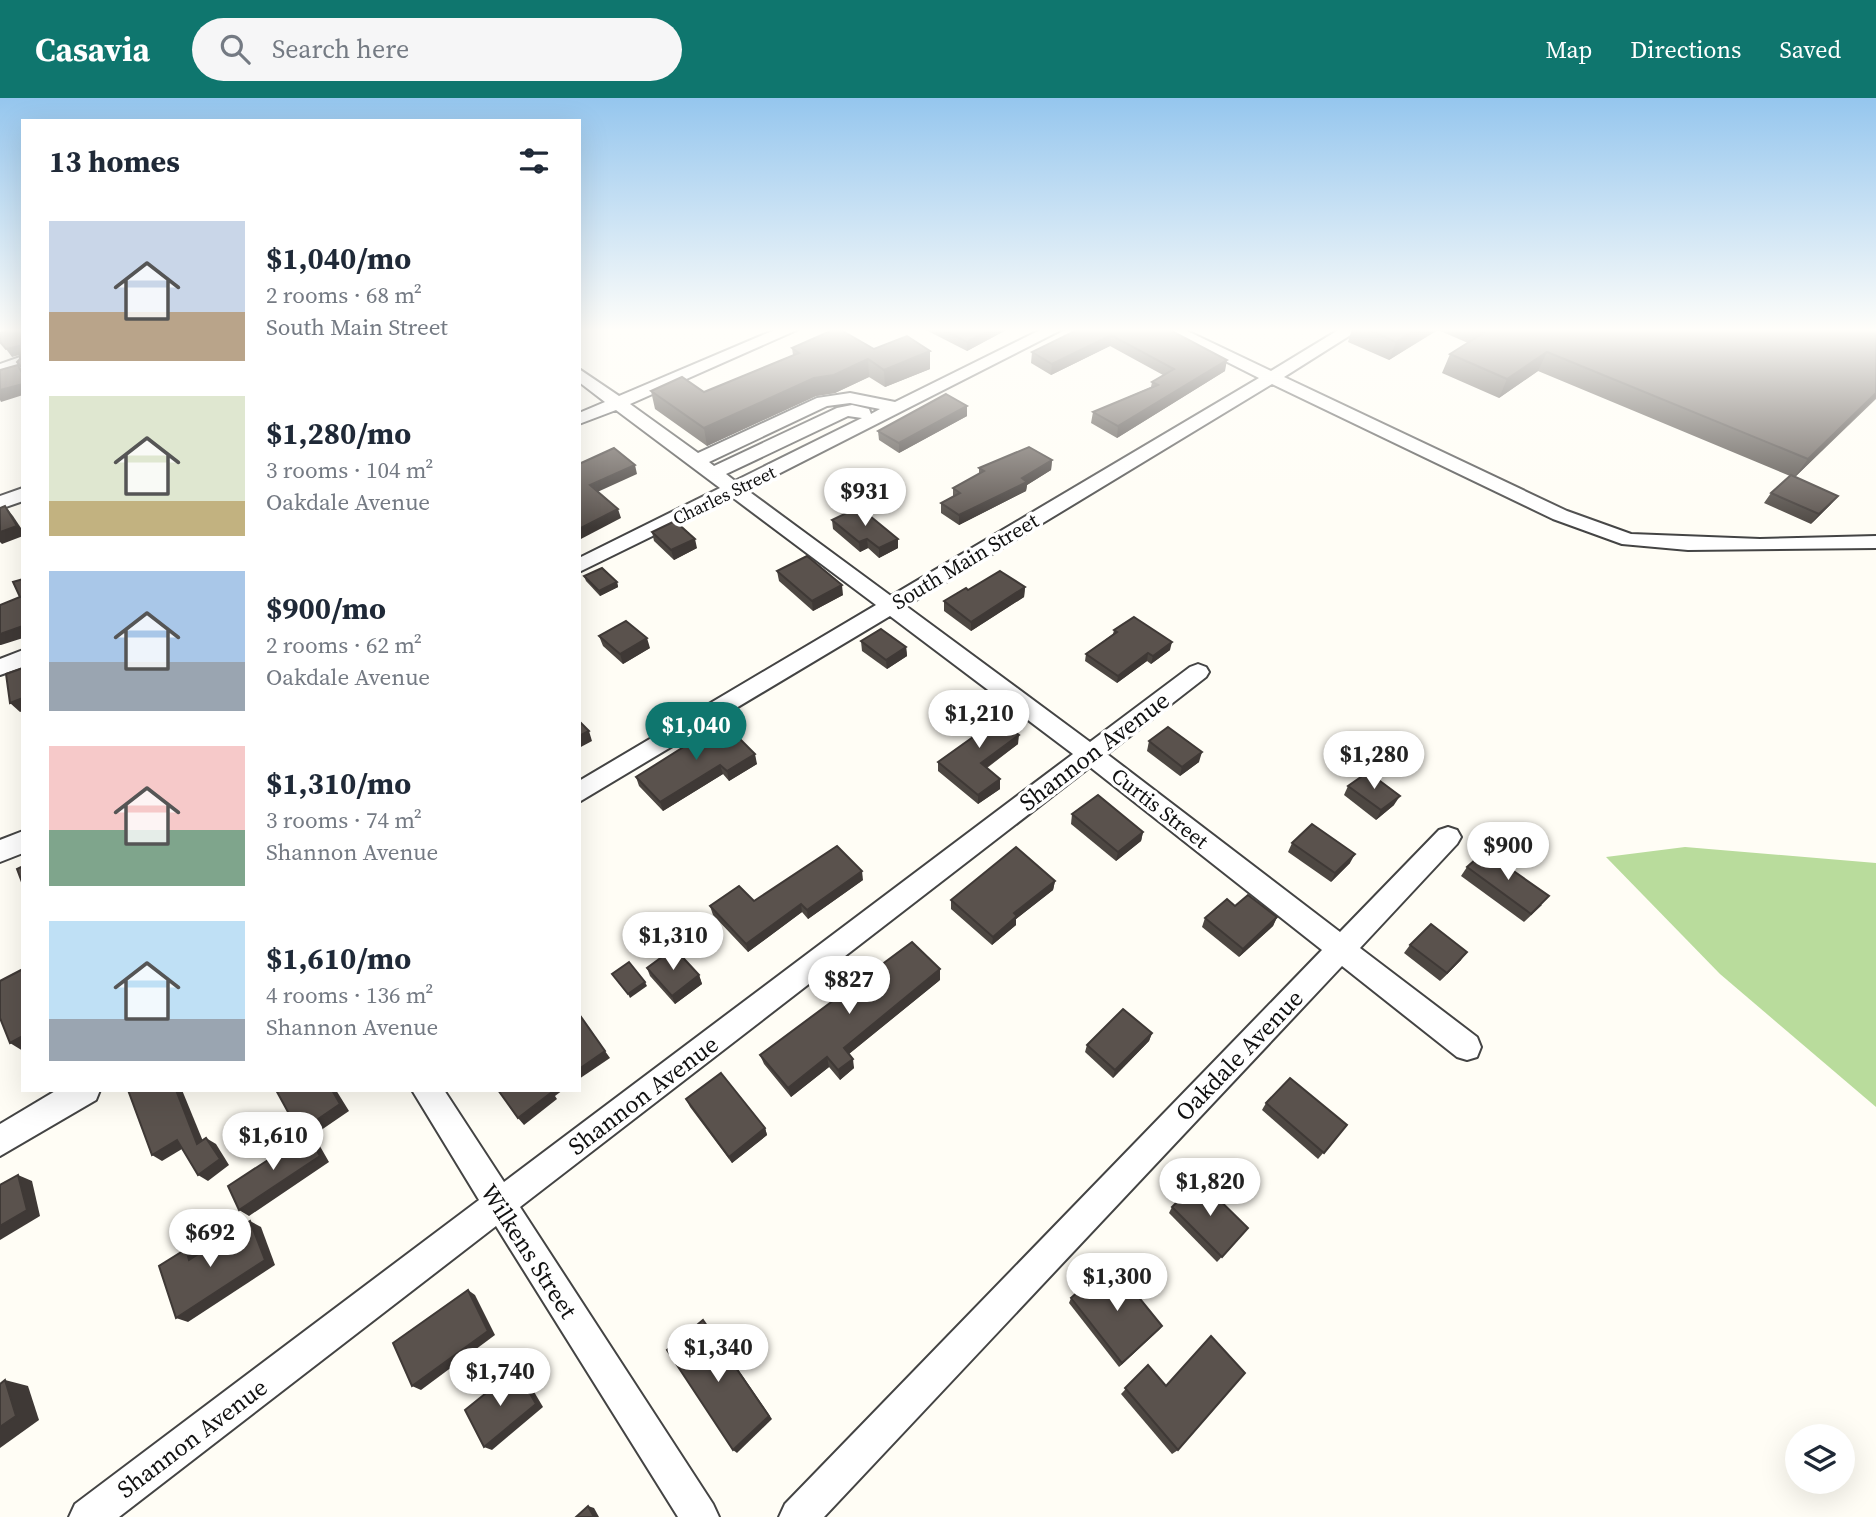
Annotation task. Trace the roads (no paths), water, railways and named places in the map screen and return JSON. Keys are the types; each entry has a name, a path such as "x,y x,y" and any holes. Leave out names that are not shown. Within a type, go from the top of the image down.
{"street":[{"name":"Curtis Street","path":"607,395 1090,754 1467,1047"},
{"path":"581,418 635,395"},
{"name":"Charles Street","path":"581,565 923,395"},
{"name":"South Main Street","path":"581,792 1241,395"},
{"path":"1306,395 1560,515 1629,540 1736,545 1876,542"},
{"path":"705,467 823,402 850,398 898,408"},
{"path":"705,467 843,412 860,412 874,420"},
{"path":"0,503 21,495"},
{"path":"0,667 21,659"},
{"name":"Shannon Avenue","path":"88,1517 1198,672"},
{"name":"Oakdale Avenue","path":"798,1517 1448,837"},
{"path":"0,852 21,842"},
{"path":"0,1141 82,1092"},
{"name":"Wilkens Street","path":"428,1092 700,1517"}]}
